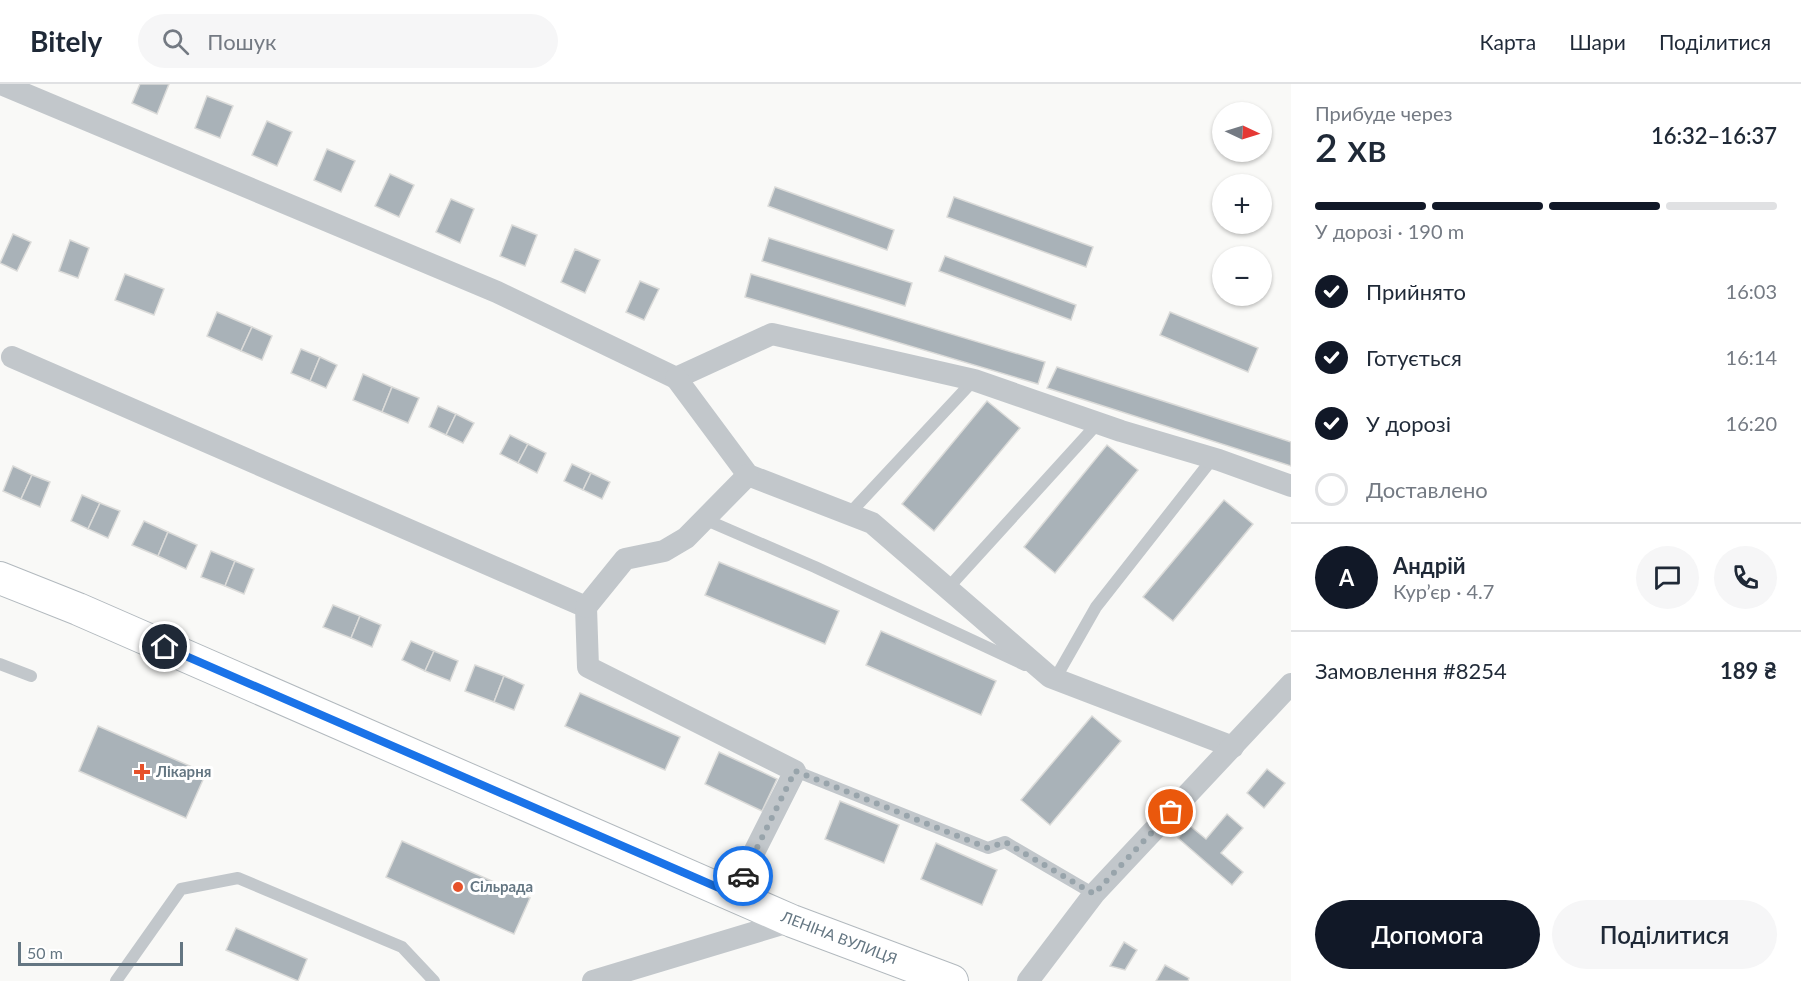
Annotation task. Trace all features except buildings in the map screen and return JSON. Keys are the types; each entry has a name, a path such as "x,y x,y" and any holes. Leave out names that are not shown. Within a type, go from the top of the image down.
{"street":[{"path":"1,84 497,292 676,378 748,475 872,523 1053,678 1233,747"},
{"path":"676,378 772,334 974,380 1098,423 1213,458 1291,486"},
{"path":"12,357 586,607"},
{"path":"733,894 795,771 588,667 586,607 625,559 664,552 686,538 748,475"},
{"name":"ЛЕНІНА ВУЛИЦЯ","path":"0,578 78,609 792,921 952,981"},
{"path":"1028,981 1094,894 1291,684"},
{"path":"593,981 792,921"}],"lane":[{"path":"849,514 974,380"},
{"path":"948,588 1098,423"},
{"path":"704,519 815,567 1053,678 1096,607 1213,458"},
{"path":"0,664 31,676"},
{"path":"795,771 988,848 1005,842 1094,894"},
{"path":"116,981 181,889 238,878 402,947 434,981"}],"way so far":[{"path":"743,876 795,771 988,848 1005,842 1094,894 1171,812"}],"place":[{"name":"Лікарня","path":"142,772"},
{"name":"Сільрада","path":"458,887"}],"route":[{"path":"165,647 733,894 743,876"}]}
